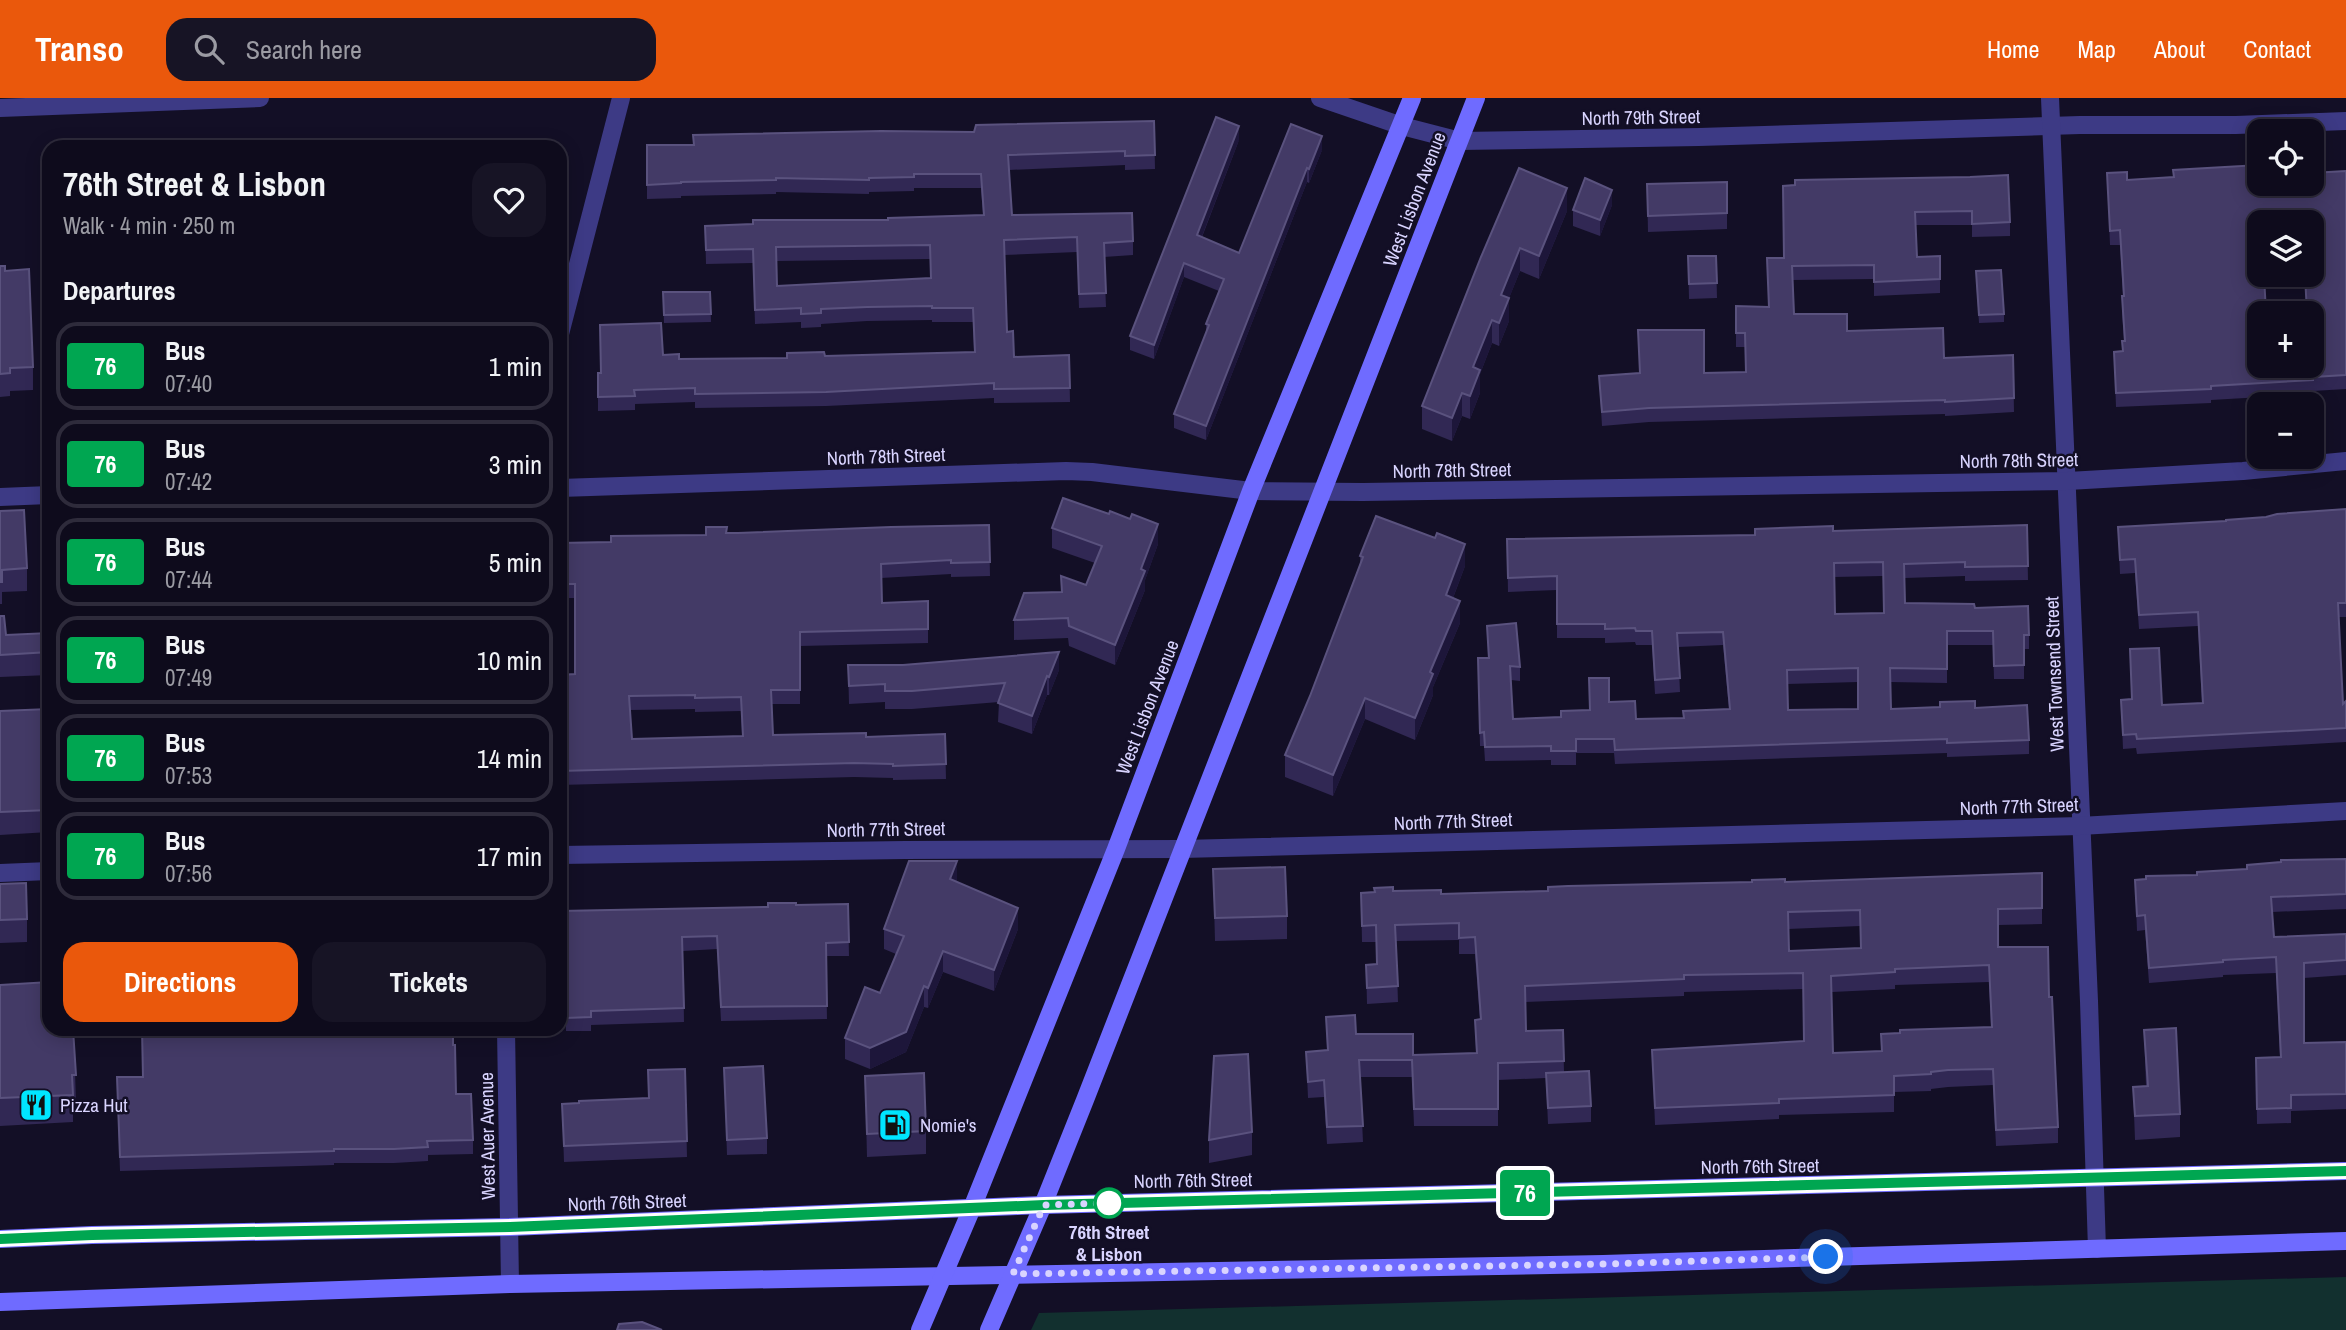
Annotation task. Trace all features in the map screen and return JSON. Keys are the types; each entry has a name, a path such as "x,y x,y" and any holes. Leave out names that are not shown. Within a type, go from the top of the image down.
{"main road":[{"name":"West Lisbon Avenue","path":"920,1330 972,1208 1116,849 1251,491 1412,98"},
{"name":"West Lisbon Avenue","path":"989,1330 1044,1205 1476,98"},
{"name":"North 76th Street","path":"0,1239 510,1227 1044,1205 2346,1171"},
{"path":"0,1302 510,1284 1604,1264 2346,1241"}],"street":[{"path":"0,108 260,98"},
{"path":"567,307 621,98"},
{"name":"North 79th Street","path":"1320,98 1460,141 2346,121"},
{"name":"West Townsend Street","path":"2050,98 2068,481 2097,1249"},
{"name":"North 78th Street","path":"567,488 1066,471 1251,491 1321,493 2068,481 2243,471 2346,461"},
{"path":"0,497 42,495"},
{"name":"North 77th Street","path":"567,855 1182,849 2080,825 2346,811"},
{"path":"0,873 42,872"},
{"name":"West Auer Avenue","path":"506,1036 510,1284"}],"green space":[{"path":"2346,1277 2346,1330 1031,1330 1039,1313"}],"building":[{"path":"1216,117 1239,126 1197,235 1239,253 1291,124 1322,136 1206,426 1174,414 1224,279 1184,263 1154,345 1130,336"},
{"path":"1154,121 1155,155 1125,156 1125,151 1008,155 1012,215 1132,213 1133,241 1104,243 1106,293 1079,294 1077,237 1004,240 1007,332 1013,331 1014,357 1069,355 1070,388 994,389 994,383 826,392 695,394 695,388 634,390 635,396 598,397 598,373 601,373 600,325 661,323 663,355 679,354 679,359 787,358 787,353 824,352 825,356 975,352 973,308 867,307 821,309 821,313 801,314 801,308 755,310 753,249 706,250 705,226 753,224 753,220 888,220 984,215 981,174 914,174 914,177 869,180 776,178 647,185 647,145 694,145 693,135 974,132 976,125","holes":["930,245 931,278 777,286 776,247"]},
{"path":"2247,166 2247,196 2324,196 2324,172 2346,171 2346,375 2324,376 2324,301 2306,301 2306,287 2324,287 2324,210 2247,210 2247,287 2265,287 2265,301 2247,301 2247,378 2313,380 2211,386 2211,389 2116,393 2114,352 2123,351 2122,341 2125,341 2124,296 2120,230 2110,231 2107,173 2127,172 2127,180 2174,177 2173,170"},
{"path":"1519,168 1567,188 1539,256 1520,248 1501,295 1509,298 1499,323 1492,320 1473,367 1480,370 1470,396 1462,393 1452,418 1422,406"},
{"path":"2008,175 2010,222 1972,224 1972,211 1915,212 1917,257 1940,256 1940,279 1874,282 1874,265 1792,266 1794,314 1847,314 1847,331 1943,328 1944,358 2013,355 2014,398 1945,402 1649,408 1602,412 1599,376 1640,373 1638,330 1704,330 1704,373 1746,372 1745,333 1736,333 1736,306 1769,307 1767,258 1784,258 1783,186 1795,185 1795,180"},
{"path":"1585,178 1612,190 1600,220 1573,210"},
{"path":"1727,182 1727,213 1648,216 1647,184"},
{"path":"1688,256 1716,256 1717,283 1689,284"},
{"path":"0,266 5,266 5,271 29,269 33,367 10,368 10,373 0,374"},
{"path":"2001,270 2004,314 1979,315 1976,271"},
{"path":"663,292 710,292 711,314 664,315"},
{"path":"1063,498 1109,514 1110,511 1130,519 1132,514 1158,524 1141,569 1145,571 1115,645 1069,626 1068,618 1014,620 1024,593 1062,592 1061,576 1086,585 1102,546 1052,528"},
{"path":"2346,509 2346,603 2338,603 2346,728 2137,739 2136,734 2123,735 2121,700 2132,699 2130,649 2159,648 2162,705 2203,703 2198,612 2139,615 2135,559 2120,560 2118,527 2226,521"},
{"path":"24,510 27,568 2,570 0,582 0,511"},
{"path":"1376,516 1435,538 1437,533 1465,544 1446,595 1460,601 1430,672 1433,674 1415,718 1365,698 1333,775 1285,755 1363,557 1360,556"},
{"path":"989,525 990,562 951,563 951,560 881,564 882,603 928,601 928,629 800,632 800,690 771,690 773,735 866,733 866,737 945,734 946,764 893,766 854,763 567,771 567,675 575,674 575,584 567,584 567,543 611,542 611,536 706,535 706,527 727,527 726,533","holes":["629,696 741,697 743,736 632,739"]},
{"path":"2027,525 2028,566 1965,567 1965,562 1904,564 1905,603 1974,604 1975,608 2028,606 2029,635 2024,635 2024,665 1994,666 1993,631 1947,631 1947,669 1890,668 1891,709 1940,707 1940,702 1975,701 1975,708 2027,705 2029,740 1947,743 1947,739 1615,750 1614,739 1576,739 1576,751 1551,751 1551,746 1485,747 1484,732 1480,733 1478,658 1489,658 1487,626 1516,623 1520,667 1510,666 1513,719 1561,717 1561,711 1590,710 1589,678 1609,678 1609,702 1635,701 1636,719 1684,718 1683,711 1730,709 1723,632 1677,633 1680,678 1655,680 1652,631 1636,631 1635,628 1605,629 1605,624 1557,624 1557,576 1508,578 1507,539 1755,535 1755,529 1833,526 1833,531","holes":["1883,562 1884,613 1835,614 1834,563","1858,668 1858,709 1788,710 1787,670"]},
{"path":"0,616 4,616 6,635 42,633 42,652 0,655"},
{"path":"1059,652 1032,716 998,703 1005,683 912,691 885,691 885,684 849,686 848,665 903,665"},
{"path":"42,709 42,810 0,812 0,711"},
{"path":"2346,859 2346,894 2271,897 2274,937 2346,934 2346,960 2304,963 2304,1043 2346,1042 2346,1094 2291,1095 2291,1108 2257,1109 2256,1058 2281,1057 2276,957 2149,968 2145,915 2137,916 2135,880 2146,879 2146,876 2197,875 2197,872 2247,869 2247,865 2281,860"},
{"path":"909,861 957,861 950,879 1018,908 994,970 943,951 928,988 924,986 906,1032 870,1048 845,1038 865,987 880,993 904,936 884,929"},
{"path":"1285,867 1287,916 1215,918 1213,869"},
{"path":"2042,873 2042,908 1998,909 1998,947 2048,947 2058,1127 1996,1130 1993,1069 1948,1070 1894,1076 1894,1095 1779,1099 1779,1103 1655,1108 1652,1050 1804,1041 1803,973 1684,975 1684,979 1525,986 1526,1031 1563,1030 1564,1061 1498,1063 1498,1109 1414,1109 1412,1060 1359,1060 1363,1126 1327,1127 1324,1080 1308,1082 1306,1052 1328,1050 1326,1017 1355,1015 1356,1034 1413,1034 1413,1055 1477,1053 1475,1020 1481,1019 1475,937 1459,938 1459,923 1395,925 1398,986 1367,988 1366,965 1377,964 1376,925 1362,926 1361,893 1375,892 1374,888 1393,887 1393,891 1441,890 1441,894 1548,891 1548,887 1568,886 1785,879 1785,882","holes":["1860,910 1861,948 1789,951 1788,912","1989,965 1992,1027 1900,1030 1900,1033 1881,1034 1882,1051 1833,1053 1831,976 1895,972 1895,969"]},
{"path":"26,883 27,919 0,920 0,884"},
{"path":"768,903 848,904 849,942 826,943 827,1006 721,1007 717,936 682,937 684,1008 591,1011 591,1017 567,1018 567,911 768,907"},
{"path":"42,982 42,1036 73,1036 76,1075 72,1075 73,1095 0,1098 0,985"},
{"path":"2176,1028 2180,1114 2135,1116 2133,1087 2148,1086 2144,1030"},
{"path":"142,1036 453,1036 456,1094 471,1094 473,1140 427,1141 428,1147 394,1149 120,1157 117,1077 143,1077"},
{"path":"1248,1054 1252,1132 1209,1140 1214,1056"},
{"path":"763,1066 767,1138 727,1140 724,1068"},
{"path":"685,1069 687,1141 564,1146 562,1104 649,1098 648,1070"},
{"path":"1589,1071 1591,1106 1548,1108 1546,1073"},
{"path":"924,1073 926,1131 867,1134 865,1076"},
{"path":"642,1322 662,1330 617,1330 619,1324"}],"bus line":[{"name":"76","path":"0,1239 510,1227 1044,1205 2346,1171"}],"place":[{"name":"Pizza Hut","path":"36,1105"},
{"name":"Nomie's","path":"895,1125"},
{"name":"76th Street & Lisbon","path":"1109,1203"}],"route":[{"path":"1109,1203 1044,1205 1013,1274 1604,1264 1826,1257"}]}
